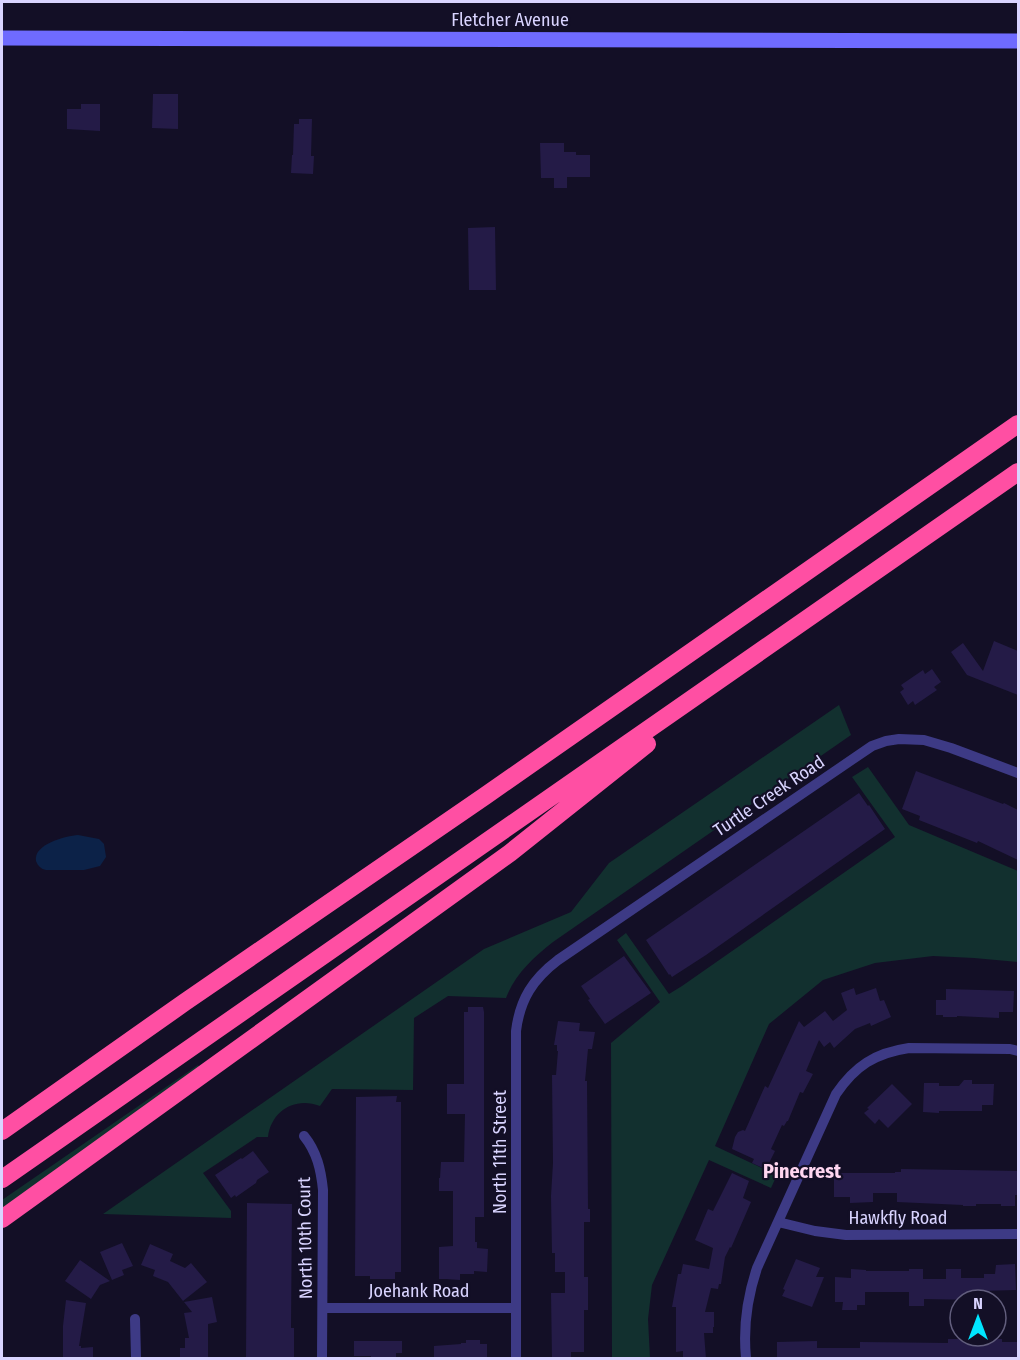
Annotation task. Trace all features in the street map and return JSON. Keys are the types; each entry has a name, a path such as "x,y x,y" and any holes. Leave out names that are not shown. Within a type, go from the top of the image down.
{"highway":[{"path":"2,1131 1018,424"},
{"path":"2,1179 1018,472"},
{"path":"2,1220 510,853 791,630"},
{"path":"2,1122 102,1061"}],"street":[{"name":"Fletcher Avenue","path":"2,38 1018,41"},
{"name":"Turtle Creek Road","path":"558,960 872,746 899,739 924,740 1018,773"},
{"name":"North 11th Street","path":"516,1359 516,1031 520,1008 529,990 540,975 558,960"},
{"path":"746,1359 744,1341 746,1312 757,1268 836,1094 847,1078 868,1061 882,1054 909,1048 1010,1049 1018,1052"},
{"name":"North 10th Court","path":"304,1136 313,1150 321,1173 323,1190 322,1359"},
{"name":"Hawkfly Road","path":"778,1222 815,1231 846,1235 1018,1234"},
{"name":"Joehank Road","path":"323,1308 516,1308"},
{"path":"135,1319 135,1359"}],"green space":[{"path":"839,705 851,735 553,942 525,967 514,981 506,998 448,996 414,1018 413,1090 332,1089 320,1106 302,1103 286,1108 274,1120 268,1137 257,1137 203,1173 231,1211 231,1218 103,1214 484,949 571,912 609,863"},
{"path":"868,767 909,825 1018,871 1018,962 933,956 875,963 823,980 769,1024 715,1146 777,1175 771,1188 709,1160 652,1285 648,1319 650,1358 612,1358 611,1043 660,1002 617,940 626,933 669,994 682,986 895,837 852,777"},
{"path":"198,1065 201,1069 2,1210 2,1200"}],"water":[{"path":"78,835 99,839 104,844 106,857 100,866 84,870 46,870 39,866 36,855 45,846 59,839"}],"building":[{"path":"153,94 178,94 178,129 152,128"},
{"path":"81,104 100,104 100,131 67,129 67,109 81,109"},
{"path":"299,119 312,119 313,174 291,173 294,124 299,124"},
{"path":"540,143 564,143 564,152 590,155 590,177 567,177 567,188 554,188 554,178 541,178"},
{"path":"495,227 496,290 469,290 468,228"},
{"path":"994,641 1018,651 1018,695 967,675 951,652 963,643 983,671"},
{"path":"932,669 941,682 934,687 937,690 915,705 913,701 908,705 900,692 904,689 901,685 923,670 925,674"},
{"path":"916,771 1018,810 1018,860 978,841 977,843 919,820 920,816 902,809"},
{"path":"859,793 885,829 706,955 672,977 669,975 646,940"},
{"path":"624,956 651,993 605,1024 581,986"},
{"path":"854,988 856,995 876,988 880,1001 884,1000 891,1017 871,1026 870,1023 855,1029 834,1048 830,1042 824,1047 819,1040 806,1071 813,1074 803,1093 800,1092 788,1121 784,1126 782,1125 771,1149 775,1151 769,1163 765,1169 752,1163 754,1159 732,1149 735,1137 738,1132 745,1131 765,1086 768,1088 799,1021 804,1027 825,1011 833,1021 847,1010 841,993"},
{"path":"946,989 1014,991 1013,1012 999,1012 999,1018 936,1015 936,1000 946,1000"},
{"path":"468,1007 483,1007 484,1012 484,1217 475,1217 475,1242 477,1242 477,1248 488,1249 487,1272 474,1271 474,1274 460,1274 460,1280 439,1279 439,1247 453,1246 453,1191 439,1191 441,1162 464,1162 465,1114 447,1114 447,1084 464,1084 464,1012 468,1012"},
{"path":"558,1021 580,1023 579,1031 595,1032 592,1049 588,1049 585,1081 587,1081 590,1222 584,1222 584,1277 588,1277 588,1310 584,1310 584,1352 571,1352 571,1359 552,1359 551,1293 565,1293 565,1272 555,1272 555,1253 552,1253 552,1075 556,1075 558,1051 557,1045 554,1045"},
{"path":"964,1080 972,1080 972,1084 994,1084 993,1105 982,1105 982,1111 923,1112 924,1083 959,1086"},
{"path":"892,1084 912,1104 888,1128 879,1119 875,1124 864,1113"},
{"path":"397,1096 396,1102 401,1102 401,1272 395,1272 395,1279 370,1279 370,1276 355,1276 356,1097"},
{"path":"253,1151 269,1172 236,1197 235,1195 231,1198 215,1175"},
{"path":"901,1169 1018,1171 1018,1195 1015,1195 1015,1206 897,1202 897,1193 873,1193 873,1202 850,1203 850,1197 834,1197 834,1173 895,1173 901,1172"},
{"path":"732,1173 749,1181 743,1198 751,1202 725,1257 721,1284 718,1289 711,1288 705,1312 714,1312 714,1327 713,1333 704,1333 706,1359 683,1359 683,1351 676,1352 676,1307 672,1307 678,1274 681,1274 683,1264 709,1269 713,1248 695,1240 708,1209 713,1211"},
{"path":"247,1203 292,1204 291,1328 294,1328 294,1359 246,1358"},
{"path":"122,1243 133,1266 122,1270 124,1275 112,1280 100,1252"},
{"path":"150,1244 173,1254 170,1261 185,1268 191,1263 207,1282 183,1301 168,1282 153,1276 155,1270 141,1265"},
{"path":"796,1259 820,1268 816,1277 824,1277 812,1307 782,1296"},
{"path":"80,1260 110,1281 100,1285 91,1299 65,1281"},
{"path":"1015,1264 1016,1290 948,1288 948,1299 924,1299 924,1306 909,1306 909,1292 865,1292 865,1305 857,1305 857,1310 842,1310 843,1302 835,1302 835,1277 851,1278 851,1269 909,1271 909,1269 923,1269 923,1279 946,1279 946,1269 961,1269 961,1278 984,1278 984,1274 995,1274 996,1265"},
{"path":"212,1297 217,1322 208,1324 208,1359 180,1359 180,1348 185,1348 185,1338 189,1338 184,1313 192,1312 184,1302"},
{"path":"66,1300 86,1303 79,1346 81,1348 93,1347 93,1359 63,1359"},
{"path":"466,1340 480,1340 480,1344 487,1344 487,1359 434,1359 434,1346 461,1344 466,1343"},
{"path":"354,1341 402,1341 402,1353 396,1353 396,1359 354,1356"},
{"path":"817,1341 817,1348 860,1348 860,1342 948,1343 948,1348 1008,1348 1008,1342 1018,1342 1018,1359 777,1359 777,1342"}],"district":[{"name":"Pinecrest","path":"802,1171"}]}
